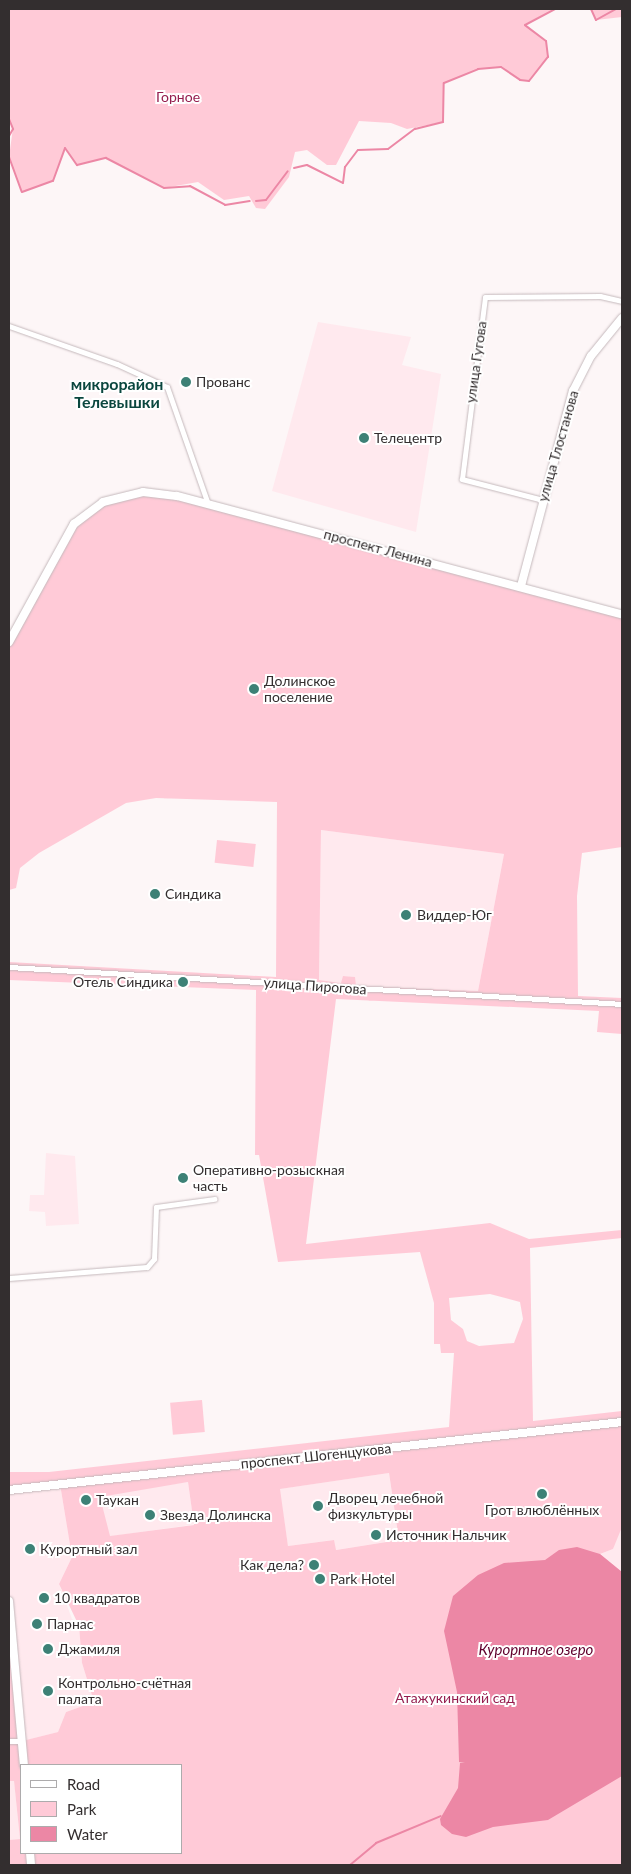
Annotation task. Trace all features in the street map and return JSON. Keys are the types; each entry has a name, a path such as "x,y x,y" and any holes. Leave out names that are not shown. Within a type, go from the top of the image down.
{"street":[{"name":"улица Гугова","path":"543,500 462,480 485,297 600,296 622,301"},
{"name":"улица Тлостанова","path":"522,586 543,500 578,377 622,318"},
{"path":"9,326 117,364 167,387 208,504"},
{"name":"проспект Ленина","path":"9,642 74,524 97,505 132,493 159,492 208,504 622,614"},
{"name":"улица Пирогова","path":"9,967 622,1004"},
{"path":"9,1278 147,1267 154,1259 156,1207 214,1199"},
{"name":"проспект Шогенцукова","path":"9,1490 622,1422"},
{"path":"9,1601 24,1764"},
{"path":"9,1741 22,1741"}],"shaded area":[{"path":"318,322 411,337 402,365 441,374 416,532 272,491"},
{"name":"Виддер-Юг","path":"321,830 504,854 478,991 355,986 354,977 344,976 342,983 319,980"},
{"path":"46,1153 75,1156 79,1224 46,1226 45,1212 29,1211 30,1195 44,1195"},
{"path":"389,1473 399,1540 335,1550 333,1540 288,1546 279,1489"},
{"name":"Звезда Долинска","path":"188,1482 194,1525 106,1537 100,1494"},
{"path":"60,1484 72,1557 59,1584 72,1619 79,1625 82,1663 94,1702 66,1712 58,1732 22,1741 9,1601 9,1490"},
{"path":"619,1525 622,1527 622,1572 600,1554 613,1549"},
{"path":"14,1780 20,1839 9,1840 9,1781"}],"green space":[{"name":"Горное","path":"9,9 555,9 525,24 546,41 548,57 529,81 520,80 501,67 478,69 444,83 443,122 407,129 391,123 359,121 336,165 327,165 307,150 295,152 289,177 265,209 256,208 249,196 224,200 198,182 164,188 106,158 77,165 65,148 53,181 22,192 9,157 13,128 9,119"},
{"path":"591,9 622,9 622,17 596,20"},
{"name":"Атажукинский сад","path":"159,492 622,614 622,847 582,853 577,896 578,996 622,998 622,1034 597,1032 599,1011 336,999 306,1244 490,1223 529,1239 622,1230 622,1238 530,1248 533,1421 622,1411 622,1527 613,1549 600,1554 622,1572 622,1865 9,1865 9,1840 20,1839 14,1781 9,1781 9,1601 22,1741 58,1732 66,1712 94,1702 82,1663 79,1626 59,1584 72,1557 60,1484 9,1490 9,1472 49,1472 449,1427 454,1353 441,1353 440,1344 434,1344 434,1303 420,1252 278,1262 259,1155 255,1155 256,990 9,980 9,962 276,977 277,802 156,798 126,803 39,853 20,868 16,888 9,890 9,642 74,524 103,502","holes":["321,830 504,854 478,991 356,986 355,977 343,976 341,983 319,980","490,1294 520,1302 523,1319 514,1343 479,1346 467,1341 463,1329 451,1320 449,1298","389,1473 399,1540 336,1550 334,1540 288,1546 280,1489","188,1482 194,1525 110,1536 100,1497"]},
{"path":"217,840 256,844 253,867 215,863"},
{"path":"202,1400 205,1432 173,1435 170,1403"}],"water":[{"name":"Курортное озеро","path":"577,1547 600,1554 622,1572 622,1776 548,1820 493,1827 466,1837 452,1834 441,1825 440,1819 458,1788 460,1763 465,1763 459,1762 457,1692 444,1631 453,1596 478,1575 504,1563 545,1560 559,1550"}],"waterway":[{"path":"294,168 307,165 343,183 345,167 358,150 388,149 415,129 443,122 444,83 478,69 501,67 520,80 529,81 548,57 546,41 525,25 555,9 567,9"},
{"path":"591,9 596,20 616,9"},
{"path":"9,119 13,129 9,136"},
{"path":"9,157 22,192 53,181 65,148 77,165 106,158 164,188 190,186 225,205 250,201"},
{"path":"256,201 266,200 288,171"},
{"path":"350,1865 376,1843 441,1816"}],"place":[{"name":"Прованс","path":"186,382"},
{"name":"Телецентр","path":"364,438"},
{"name":"Долинское поселение","path":"254,689"},
{"name":"Синдика","path":"155,894"},
{"name":"Виддер-Юг","path":"406,915"},
{"name":"Отель Синдика","path":"183,982"},
{"name":"Оперативно-розыскная часть","path":"183,1178"},
{"name":"Грот влюблённых","path":"542,1494"},
{"name":"Таукан","path":"86,1500"},
{"name":"Дворец лечебной физкультуры","path":"318,1506"},
{"name":"Звезда Долинска","path":"150,1515"},
{"name":"Источник Нальчик","path":"376,1535"},
{"name":"Курортный зал","path":"30,1549"},
{"name":"Как дела?","path":"314,1565"},
{"name":"Park Hotel","path":"320,1579"},
{"name":"10 квадратов","path":"44,1598"},
{"name":"Парнас","path":"37,1624"},
{"name":"Джамиля","path":"48,1649"},
{"name":"Контрольно-счётная палата","path":"48,1691"}],"district":[{"name":"микрорайон Телевышки","path":"117,393"}]}
